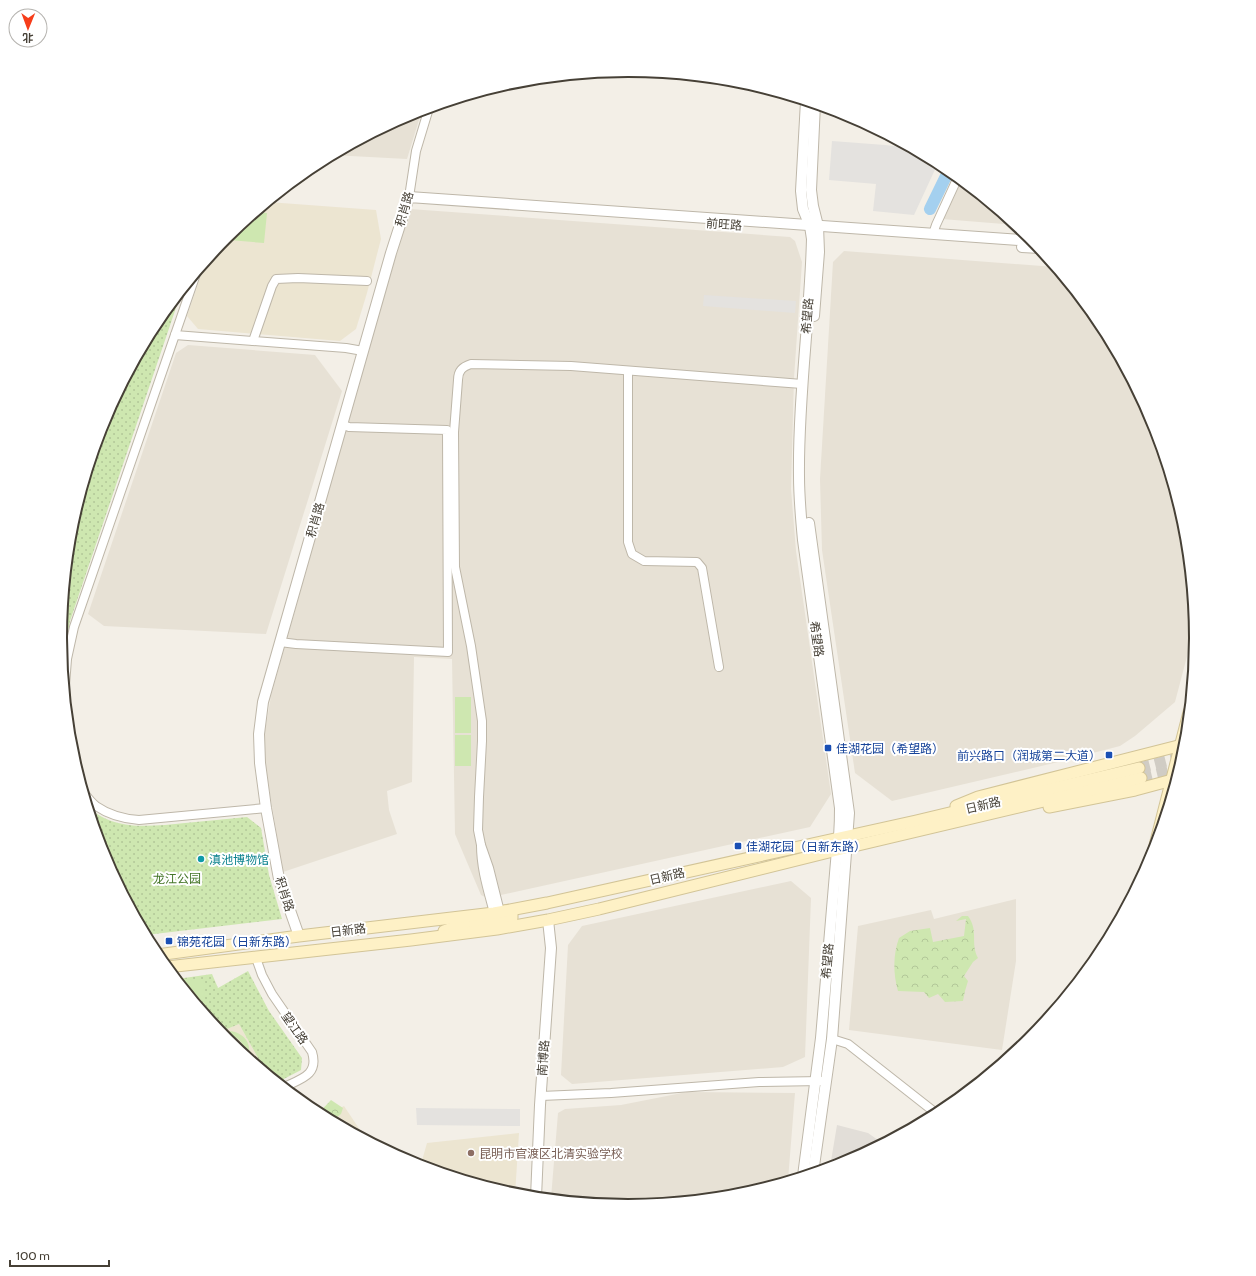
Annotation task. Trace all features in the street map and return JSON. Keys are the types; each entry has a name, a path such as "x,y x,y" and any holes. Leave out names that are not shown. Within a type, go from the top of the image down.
{"main road":[{"path":"916,821 978,797 1177,750"},
{"name":"日新路","path":"164,953 499,912 547,903 1140,773 928,828 599,909 548,920 497,929 419,939 174,967"},
{"name":"日新路","path":"928,828 1024,813 1135,790 1170,781"},
{"path":"419,939 464,924 512,918 512,913 499,912"}],"street":[{"name":"希望路","path":"806,106 801,191 803,209 815,229 802,384 799,475 800,498 803,540 844,837"},
{"name":"希望路","path":"813,1167 821,1081 821,1038 842,849 849,813 810,539 806,497 808,385 819,252 811,190 815,110"},
{"name":"积肖路","path":"299,936 279,879 266,808 260,763 259,734 263,702 391,253 409,199 416,151 427,115"},
{"path":"933,234 955,183"},
{"name":"前旺路","path":"409,199 815,229 1031,247"},
{"name":"前旺路","path":"815,229 933,234 1024,240"},
{"path":"253,341 276,278 367,281"},
{"path":"68,657 74,627 192,285"},
{"path":"175,335 346,348 364,351"},
{"path":"499,912 489,868 481,845 478,830 482,721 471,646 455,567 454,432 458,374 464,367 471,364 571,366 802,384"},
{"path":"628,371 628,542 632,554 644,562 697,562 702,568 719,667"},
{"path":"280,642 448,652 447,430 349,427 342,425"},
{"path":"92,803 95,806 109,813 127,819 140,820 266,808"},
{"name":"希望路","path":"804,1170 821,1081 832,1039 842,849"},
{"name":"南博路","path":"536,1191 551,948 548,920"},
{"name":"望江路","path":"256,958 262,976 272,994 312,1052 314,1059 314,1065 310,1072 288,1085"},
{"path":"832,1039 848,1044 931,1109"},
{"path":"541,1096 611,1093 759,1082 821,1081"}],"shaded area":[{"path":"420,118 407,159 342,156 380,135"},
{"path":"832,141 898,146 935,169 914,215 873,211 876,184 829,180"},
{"path":"959,185 1007,224 942,219"},
{"path":"274,202 376,210 381,239 367,293 356,329 340,341 198,329 187,316 202,273 231,241"},
{"path":"410,209 790,237 795,241 802,262 794,378 791,489 796,551 831,794 810,827 487,898 481,895 455,834 452,659 414,657 412,782 387,791 389,810 397,834 283,872 265,764 265,731 271,696 370,344"},
{"path":"844,251 1049,267 1073,296 1114,358 1146,423 1170,493 1184,565 1188,601 1189,638 1189,650 1175,702 1135,736 1120,746 892,801 855,773 822,550 820,479 833,262"},
{"path":"704,295 796,301 795,313 703,306"},
{"path":"188,345 315,355 342,391 266,634 104,626 88,614 176,353"},
{"path":"791,881 811,898 805,1057 783,1067 572,1084 561,1075 568,945 582,926"},
{"path":"1016,899 1016,961 1002,1050 849,1030 858,926 931,910 934,919"},
{"path":"239,1024 260,1062 231,1035 226,1030"},
{"path":"687,1092 795,1093 788,1175 737,1188 665,1198 591,1198 551,1193 558,1113 565,1109 621,1105"},
{"path":"344,1106 361,1131 347,1124 331,1114"},
{"path":"416,1108 520,1109 520,1126 417,1125"},
{"path":"837,1125 868,1133 878,1140 843,1156 831,1160"},
{"name":"昆明市官渡区北清实验学校","path":"519,1133 516,1187 483,1180 422,1159 427,1143"}],"green space":[{"path":"262,213 267,213 264,243 232,240"},
{"path":"177,304 70,621 67,637 68,601 78,529 86,493 97,458 110,423 142,357"},
{"path":"455,697 471,697 471,733 455,733"},
{"path":"455,735 471,735 471,766 455,766"},
{"name":"龙江公园","path":"95,812 110,820 134,826 247,817 261,828 269,875 282,919 152,934 125,886 110,853"},
{"path":"962,916 968,916 971,921 978,958 973,962 964,976 968,981 963,1001 945,1002 938,994 929,998 924,992 898,991 894,964 899,938 910,931 930,928 933,942 964,936 966,919 956,921"},
{"path":"248,971 269,1011 302,1058 301,1070 282,1080 260,1062 239,1024 226,1030 182,978 212,974 218,988"},
{"path":"203,979 205,999 199,1000 184,981"},
{"path":"228,1031 239,1034 246,1039 249,1052 239,1040 234,1037"},
{"path":"331,1100 343,1108 341,1114 337,1117 323,1108"}],"waterway":[{"path":"930,209 946,176"}],"tunnel":[{"path":"1139,768 1175,759"},
{"path":"1141,778 1173,770"}],"place":[{"name":"佳湖花园（希望路）","path":"828,748"},
{"name":"前兴路口（润城第二大道）","path":"1109,755"},
{"name":"佳湖花园（日新东路）","path":"738,846"},
{"name":"滇池博物馆","path":"201,859"},
{"name":"锦苑花园（日新东路）","path":"169,941"},
{"name":"昆明市官渡区北清实验学校","path":"471,1153"}]}
